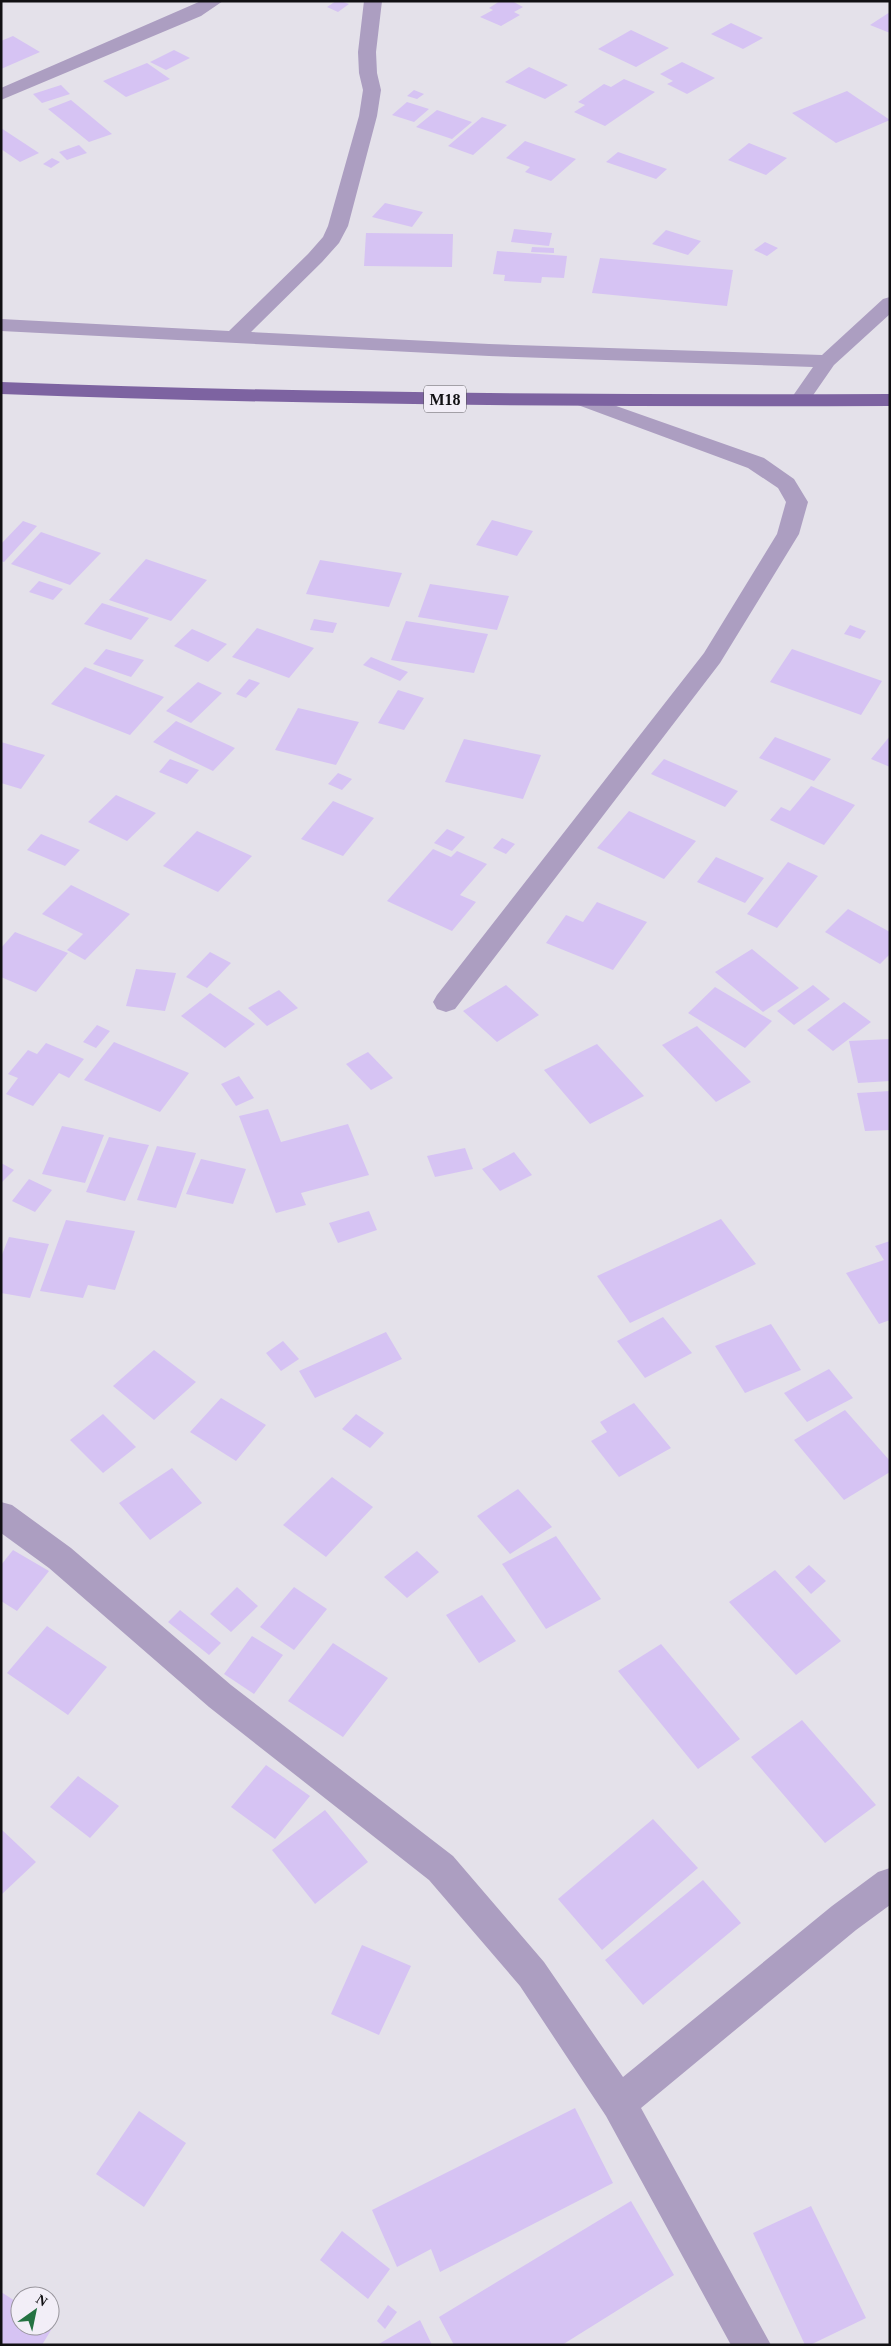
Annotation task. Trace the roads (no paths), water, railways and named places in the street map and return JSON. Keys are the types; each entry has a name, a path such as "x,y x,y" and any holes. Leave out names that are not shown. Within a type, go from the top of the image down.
{"main road":[{"name":"M18","path":"1,388 214,396 585,401 890,400"}],"street":[{"path":"1,95 195,12 214,1"},
{"path":"234,337 315,258 332,239 338,226 368,116 372,90 368,73 368,52 374,1"},
{"path":"800,400 827,361 890,303"},
{"path":"1,325 489,350 827,361"},
{"path":"446,1002 712,658 788,534 797,502 786,484 756,463 585,401"},
{"path":"1,1515 60,1558 220,1696 441,1868 532,1974 619,2103 752,2345"},
{"path":"619,2103 844,1918 890,1884"}]}
